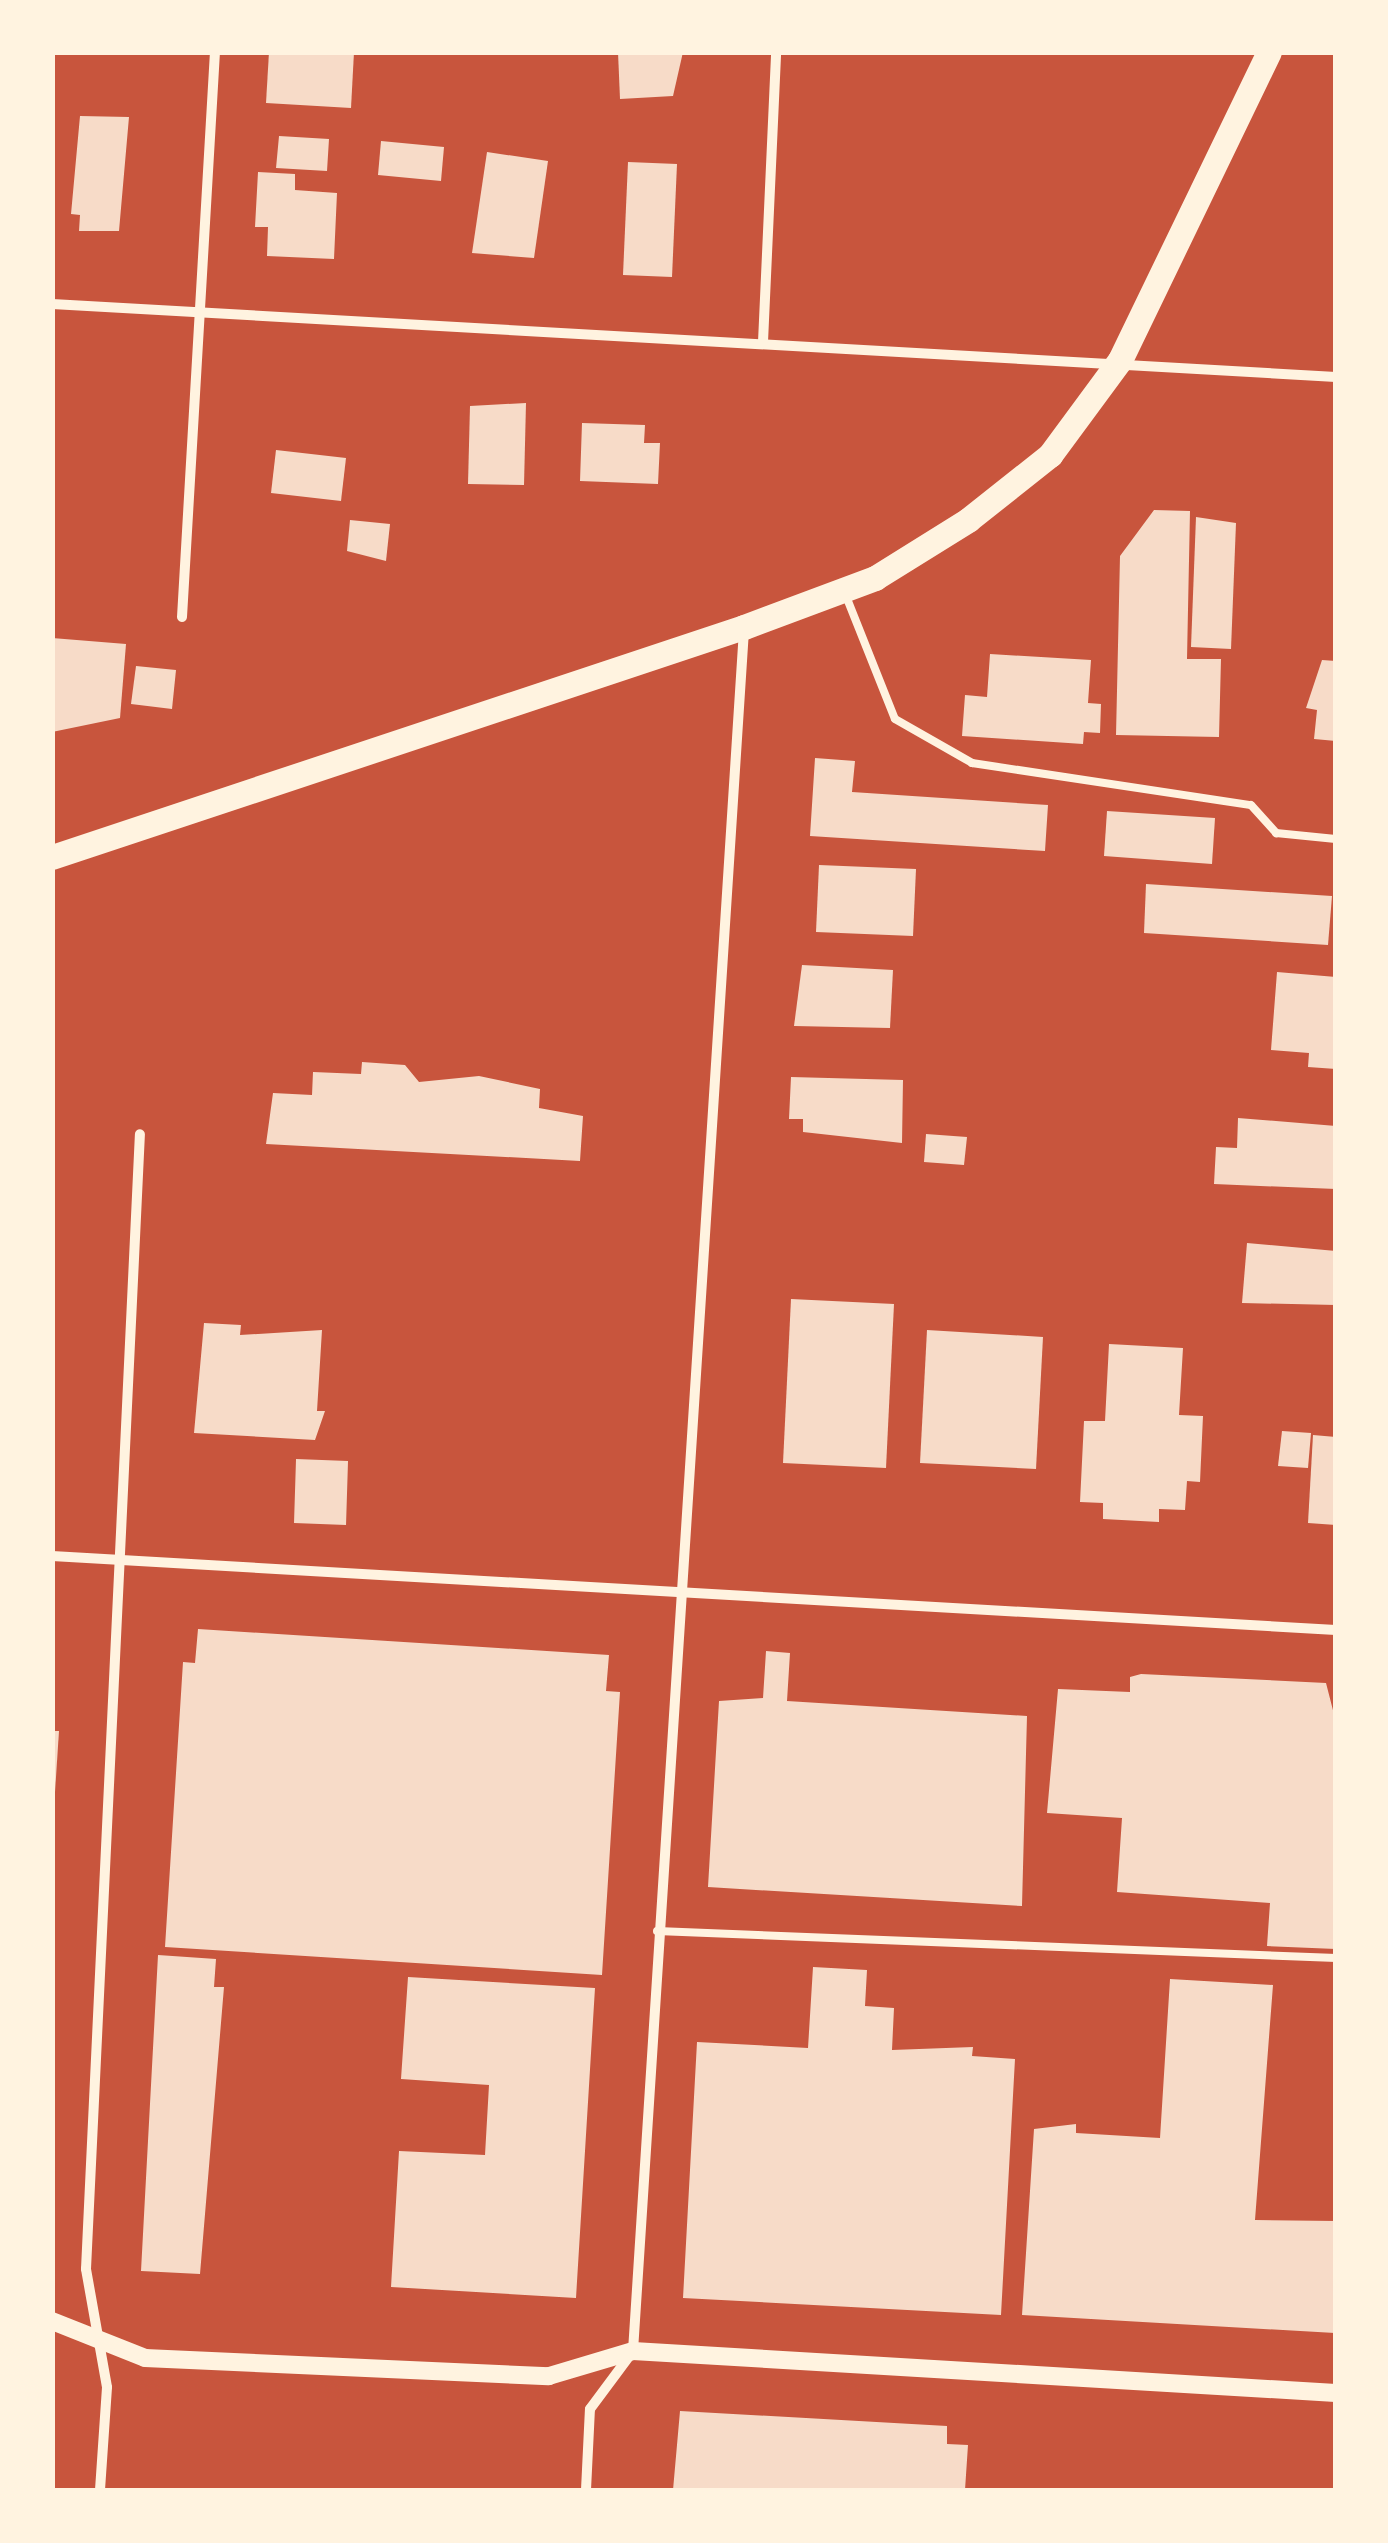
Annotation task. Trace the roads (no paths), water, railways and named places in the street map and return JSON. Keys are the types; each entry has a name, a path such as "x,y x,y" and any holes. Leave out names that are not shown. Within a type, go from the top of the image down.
{"main road":[{"path":"52,858 744,627 843,590 968,520 1050,455 1120,360 1269,52"}],"street":[{"path":"182,617 214,52"},
{"path":"763,342 776,52"},
{"path":"52,304 1120,360 1336,377"},
{"path":"586,2490 590,2410 633,2351 676,1593 744,627"},
{"path":"100,2490 100,2342 86,2269 140,1134"},
{"path":"52,1556 1336,1630"},
{"path":"52,2321 145,2358 549,2376 633,2351 1336,2393"}],"lane":[{"path":"843,590 895,719 972,763 1251,805 1276,833 1336,839"},
{"path":"657,1931 1336,1958"}]}
